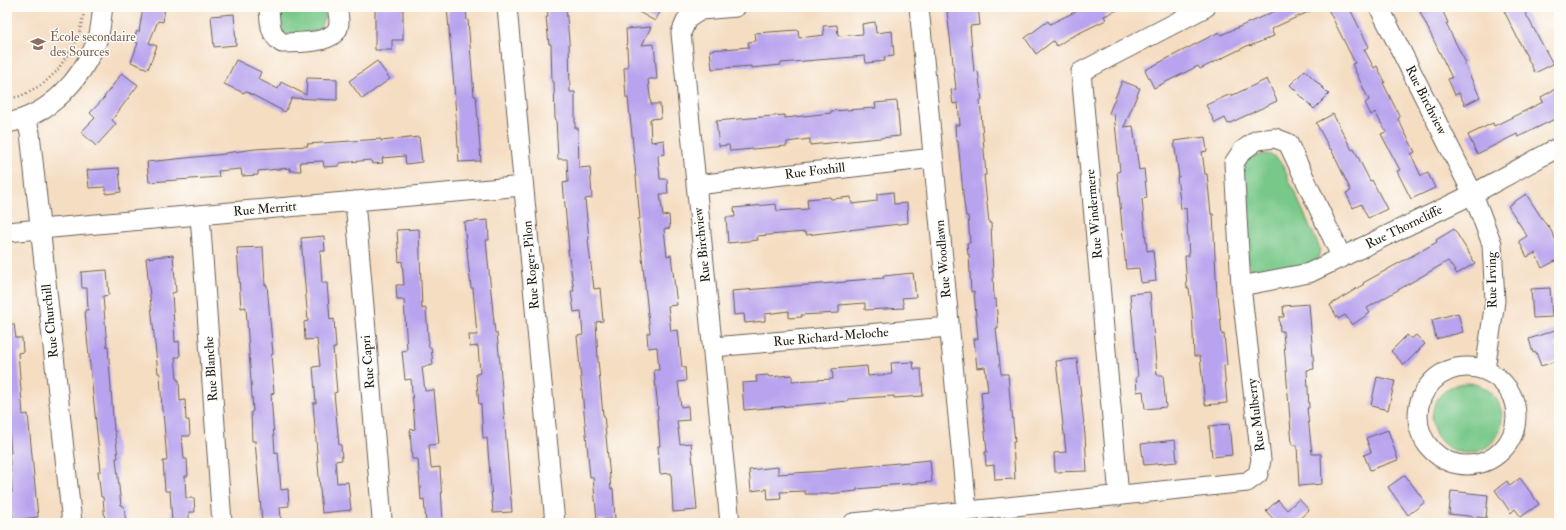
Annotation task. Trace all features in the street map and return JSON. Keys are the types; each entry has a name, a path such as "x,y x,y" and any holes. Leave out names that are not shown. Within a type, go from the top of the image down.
{"street":[{"path":"268,7 271,30 275,38 282,43 328,39 335,33 339,24 337,7"},
{"name":"Rue Roger-Pilon","path":"507,7 555,523"},
{"name":"Rue Birchview","path":"730,523 681,33 687,19 701,10 736,7"},
{"name":"Rue Woodlawn","path":"919,7 967,511"},
{"name":"Rue Windermere","path":"1119,496 1081,72 1206,7"},
{"name":"Rue Birchview","path":"1379,7 1473,194"},
{"path":"7,123 26,119 47,107 60,97 82,70 97,39 94,8"},
{"name":"Rue Churchill","path":"26,119 30,133 41,229 72,523"},
{"name":"Rue Mulberry","path":"853,523 1247,482 1258,474 1261,460 1241,286 1234,163 1242,151 1257,140 1275,138 1288,143 1342,258"},
{"name":"Rue Thorncliffe","path":"1241,286 1309,273 1473,194 1559,147"},
{"name":"Rue Foxhill","path":"696,185 934,158"},
{"name":"Rue Merritt","path":"7,232 523,186"},
{"name":"Rue Irving","path":"1473,194 1492,244 1495,301 1485,370"},
{"name":"Rue Capri","path":"355,201 382,519 381,523"},
{"name":"Rue Blanche","path":"200,215 222,523"},
{"name":"Rue Richard-Meloche","path":"712,347 949,327"},
{"path":"1468,366 1485,370 1499,377 1509,389 1515,403 1517,419 1513,434 1505,448 1493,458 1478,464 1463,465 1448,461 1433,452 1423,438 1418,422 1419,405 1425,389 1437,377 1452,369 1468,366"}],"path":[{"path":"7,100 21,96 43,84 57,71 78,38 94,8"}],"green space":[{"path":"276,7 324,7 325,17 319,30 302,35 291,36 282,31 279,26"},
{"path":"1263,154 1274,156 1282,164 1320,249 1318,260 1314,264 1262,274 1255,272 1249,265 1243,211 1242,170 1244,163 1248,159"},
{"path":"1460,383 1474,383 1487,388 1497,398 1502,411 1502,425 1497,438 1487,448 1474,453 1460,453 1447,448 1437,438 1432,425 1432,411 1437,398 1447,388"}],"building":[{"path":"143,7 165,7 163,22 158,21 149,43 157,46 148,69 131,62 138,43 133,41 137,31 139,32"},
{"path":"375,7 403,7 403,40 392,40 392,50 375,50"},
{"path":"447,7 466,7 474,96 476,96 481,161 459,162"},
{"path":"547,7 566,7 569,41 570,92 575,92 575,128 578,128 579,168 590,167 592,198 585,199 594,289 600,288 603,321 596,322 598,360 611,489 613,489 615,519 597,520 593,477 590,477 577,336 583,335 581,311 574,312 571,291 574,291 568,250 563,183 568,182 567,159 558,159 554,82 552,82 551,44 549,44 546,17 548,17"},
{"path":"630,7 663,7 655,21"},
{"path":"958,7 978,7 980,25 970,26 974,72 978,71 982,100 980,100 986,175 984,175 989,223 991,223 994,299 996,299 998,328 996,328 1001,374 1008,374 1015,442 1013,442 1015,479 995,480 994,465 986,466 985,452 987,452 981,392 988,391 985,367 977,368 974,339 978,339 974,291 971,292 967,243 970,243 968,216 966,216 964,203 958,141 956,141 955,125 960,125 958,103 953,104 951,90 956,89 947,11 958,10"},
{"path":"1085,7 1124,7 1104,16 1106,20 1069,38 1057,46 1053,41 1036,54 1025,38 1048,21 1050,24"},
{"path":"1276,7 1319,7 1271,29 1274,36 1250,46 1249,45 1200,69 1198,66 1154,88 1145,70 1219,32 1221,35 1277,10"},
{"path":"1327,7 1349,7 1369,47 1364,49 1374,68 1377,66 1385,82 1383,83 1400,117 1398,119 1415,152 1411,154 1421,176 1428,173 1435,188 1411,199 1397,171 1400,170 1381,134 1386,132 1375,112 1371,115 1365,103 1369,100 1352,64 1355,63"},
{"path":"1429,7 1441,7 1448,23 1446,24 1466,63 1464,63 1480,97 1465,105 1459,93 1455,95 1448,79 1452,78 1420,12"},
{"path":"1512,7 1522,7 1553,64 1535,73 1504,11"},
{"path":"234,14 236,45 214,47 211,16"},
{"path":"875,22 876,33 892,31 894,56 884,57 885,61 866,63 865,56 781,63 781,65 751,68 751,66 712,69 710,50 749,47 748,42 756,41 755,33 798,30 799,38 824,35 823,26 837,25 838,36 863,34 862,24"},
{"path":"651,27 642,45 654,44 657,79 648,79 651,104 660,104 661,118 650,119 651,142 664,140 665,154 658,155 660,179 667,179 668,194 660,194 663,216 669,215 670,228 664,229 667,256 671,255 677,305 668,306 671,331 678,330 682,367 685,367 686,381 678,382 681,407 688,406 689,420 677,421 680,444 691,443 697,510 673,512 671,473 660,474 658,409 654,370 659,370 657,347 648,348 647,333 650,333 638,219 640,219 632,135 628,98 626,98 624,68 628,67 626,29"},
{"path":"236,60 261,72 258,79 278,89 281,82 306,95 307,78 337,79 337,100 292,98 285,112 245,91 244,93 224,84"},
{"path":"377,61 390,79 362,99 349,81"},
{"path":"1305,70 1329,94 1314,109 1290,85"},
{"path":"122,73 138,85 112,120 116,124 96,146 81,132 95,118 90,113 105,97"},
{"path":"1267,79 1277,101 1228,124 1225,118 1215,123 1206,105 1231,94 1231,96"},
{"path":"1122,81 1140,88 1124,127 1133,126 1139,170 1144,169 1147,198 1142,199 1147,251 1153,250 1156,281 1141,283 1139,268 1126,269 1117,172 1120,171 1114,114 1109,113"},
{"path":"1559,87 1559,117 1518,137 1517,134 1477,154 1468,135 1493,123 1494,126 1543,102 1541,97"},
{"path":"897,101 900,136 810,145 810,139 787,142 787,146 730,151 729,145 719,146 716,121 785,115 785,118 831,113 831,111 876,108 875,103"},
{"path":"1333,114 1352,150 1354,149 1370,181 1372,180 1387,209 1368,218 1361,204 1353,208 1346,193 1351,191 1331,149 1316,123"},
{"path":"419,137 422,162 406,164 405,156 382,158 383,163 372,164 371,160 339,163 339,166 324,167 323,161 300,162 301,171 290,171 290,168 258,171 258,175 242,176 241,169 218,171 219,177 149,182 147,162 225,154 255,149 308,146 307,144 381,139 381,141"},
{"path":"1205,137 1207,151 1202,152 1205,174 1207,174 1211,214 1213,214 1217,296 1222,335 1224,334 1227,365 1224,366 1227,403 1205,405 1200,356 1194,356 1192,311 1189,288 1187,288 1185,256 1189,256 1186,208 1181,209 1177,177 1179,177 1174,141"},
{"path":"119,168 121,192 106,194 105,187 89,188 87,170"},
{"path":"893,192 894,204 907,203 908,223 806,235 805,232 757,236 758,240 728,243 726,217 735,217 734,208 776,204 777,211 808,209 807,199 851,197 852,204 877,201 877,194"},
{"path":"1526,194 1547,226 1548,225 1559,246 1559,259 1542,268 1535,253 1527,257 1519,241 1527,236 1508,206"},
{"path":"488,220 489,240 486,240 495,333 497,333 500,364 512,512 493,513 487,438 483,438 481,404 479,404 476,374 480,373 478,346 470,347 469,335 477,335 473,288 471,288 464,222"},
{"path":"419,229 422,309 426,308 429,348 431,347 433,365 422,367 425,391 434,390 439,444 429,445 431,468 440,467 443,523 426,523 424,499 421,500 418,459 412,459 410,430 415,429 411,379 405,380 402,351 407,350 404,300 397,300 396,285 404,285 402,261 399,262 397,230"},
{"path":"1454,229 1475,263 1457,274 1448,261 1367,308 1370,313 1352,325 1345,315 1338,319 1330,305 1364,284 1363,283 1437,242 1436,240"},
{"path":"324,236 325,251 320,251 322,283 327,283 330,320 334,319 336,348 333,348 337,392 334,393 339,445 341,445 342,460 335,461 337,483 348,482 351,510 322,513 313,403 316,403 313,367 320,366 317,339 305,340 304,322 308,321 301,238"},
{"path":"263,247 265,285 267,285 273,354 271,355 274,393 271,394 275,453 278,452 281,490 288,489 289,506 280,507 281,519 262,521 255,441 252,441 251,412 253,411 246,307 241,308 237,248"},
{"path":"173,255 176,292 172,293 175,342 179,341 180,357 175,357 177,380 179,380 180,401 185,400 186,420 189,420 190,436 182,436 184,459 187,459 188,476 185,476 186,498 194,498 195,512 189,512 189,523 172,523 170,491 165,491 163,461 167,461 160,373 158,373 146,258"},
{"path":"107,270 109,295 103,296 114,431 118,458 116,458 121,506 124,506 126,523 105,523 103,497 101,497 98,471 101,471 87,337 85,310 88,310 87,288 82,288 81,272"},
{"path":"913,273 916,297 902,298 904,308 865,310 865,303 839,305 839,313 801,315 802,317 789,318 789,311 765,314 765,321 745,323 744,314 734,315 732,291 846,282"},
{"path":"1550,288 1552,317 1533,318 1531,289"},
{"path":"1150,292 1157,375 1163,375 1166,407 1145,409 1143,391 1137,392 1136,377 1138,377 1130,294"},
{"path":"1309,304 1314,369 1307,370 1309,408 1307,408 1312,454 1321,454 1322,484 1299,486 1297,445 1292,445 1283,331 1280,331 1279,317 1284,317 1283,306"},
{"path":"1458,313 1463,332 1436,339 1432,320"},
{"path":"7,324 14,324 16,338 22,338 23,352 18,353 23,415 28,414 38,517 13,520 10,493 12,493 9,454 11,453 7,405"},
{"path":"1555,330 1559,342 1555,344 1559,360 1541,366 1536,352 1533,353 1529,339"},
{"path":"1407,335 1411,339 1416,335 1425,344 1404,365 1391,351"},
{"path":"1077,359 1085,435 1087,471 1055,472 1054,453 1066,452 1056,361"},
{"path":"913,362 914,369 921,369 923,396 848,399 848,401 744,410 742,383 757,382 756,376 768,375 769,377 792,375 792,381 833,379 832,369 867,366 868,376 892,374 891,363"},
{"path":"1377,377 1395,381 1388,410 1371,406"},
{"path":"1229,424 1232,455 1212,457 1209,426"},
{"path":"1388,430 1398,460 1370,470 1364,455 1371,452 1366,438"},
{"path":"1175,440 1177,462 1144,465 1141,444"},
{"path":"930,460 932,482 880,486 857,489 857,491 828,494 805,494 805,491 780,492 781,499 768,500 767,489 751,491 749,470 778,467 778,474 826,471"},
{"path":"1405,475 1425,502 1408,515 1388,487"},
{"path":"1520,478 1539,504 1521,517 1515,509 1511,513 1495,490 1507,481 1510,486"},
{"path":"1451,491 1488,495 1486,518 1449,514"},
{"path":"1299,499 1309,510 1295,523 1277,523 1266,511 1278,500 1287,510"}],"place":[{"name":"École secondaire des Sources","path":"38,44"}]}
